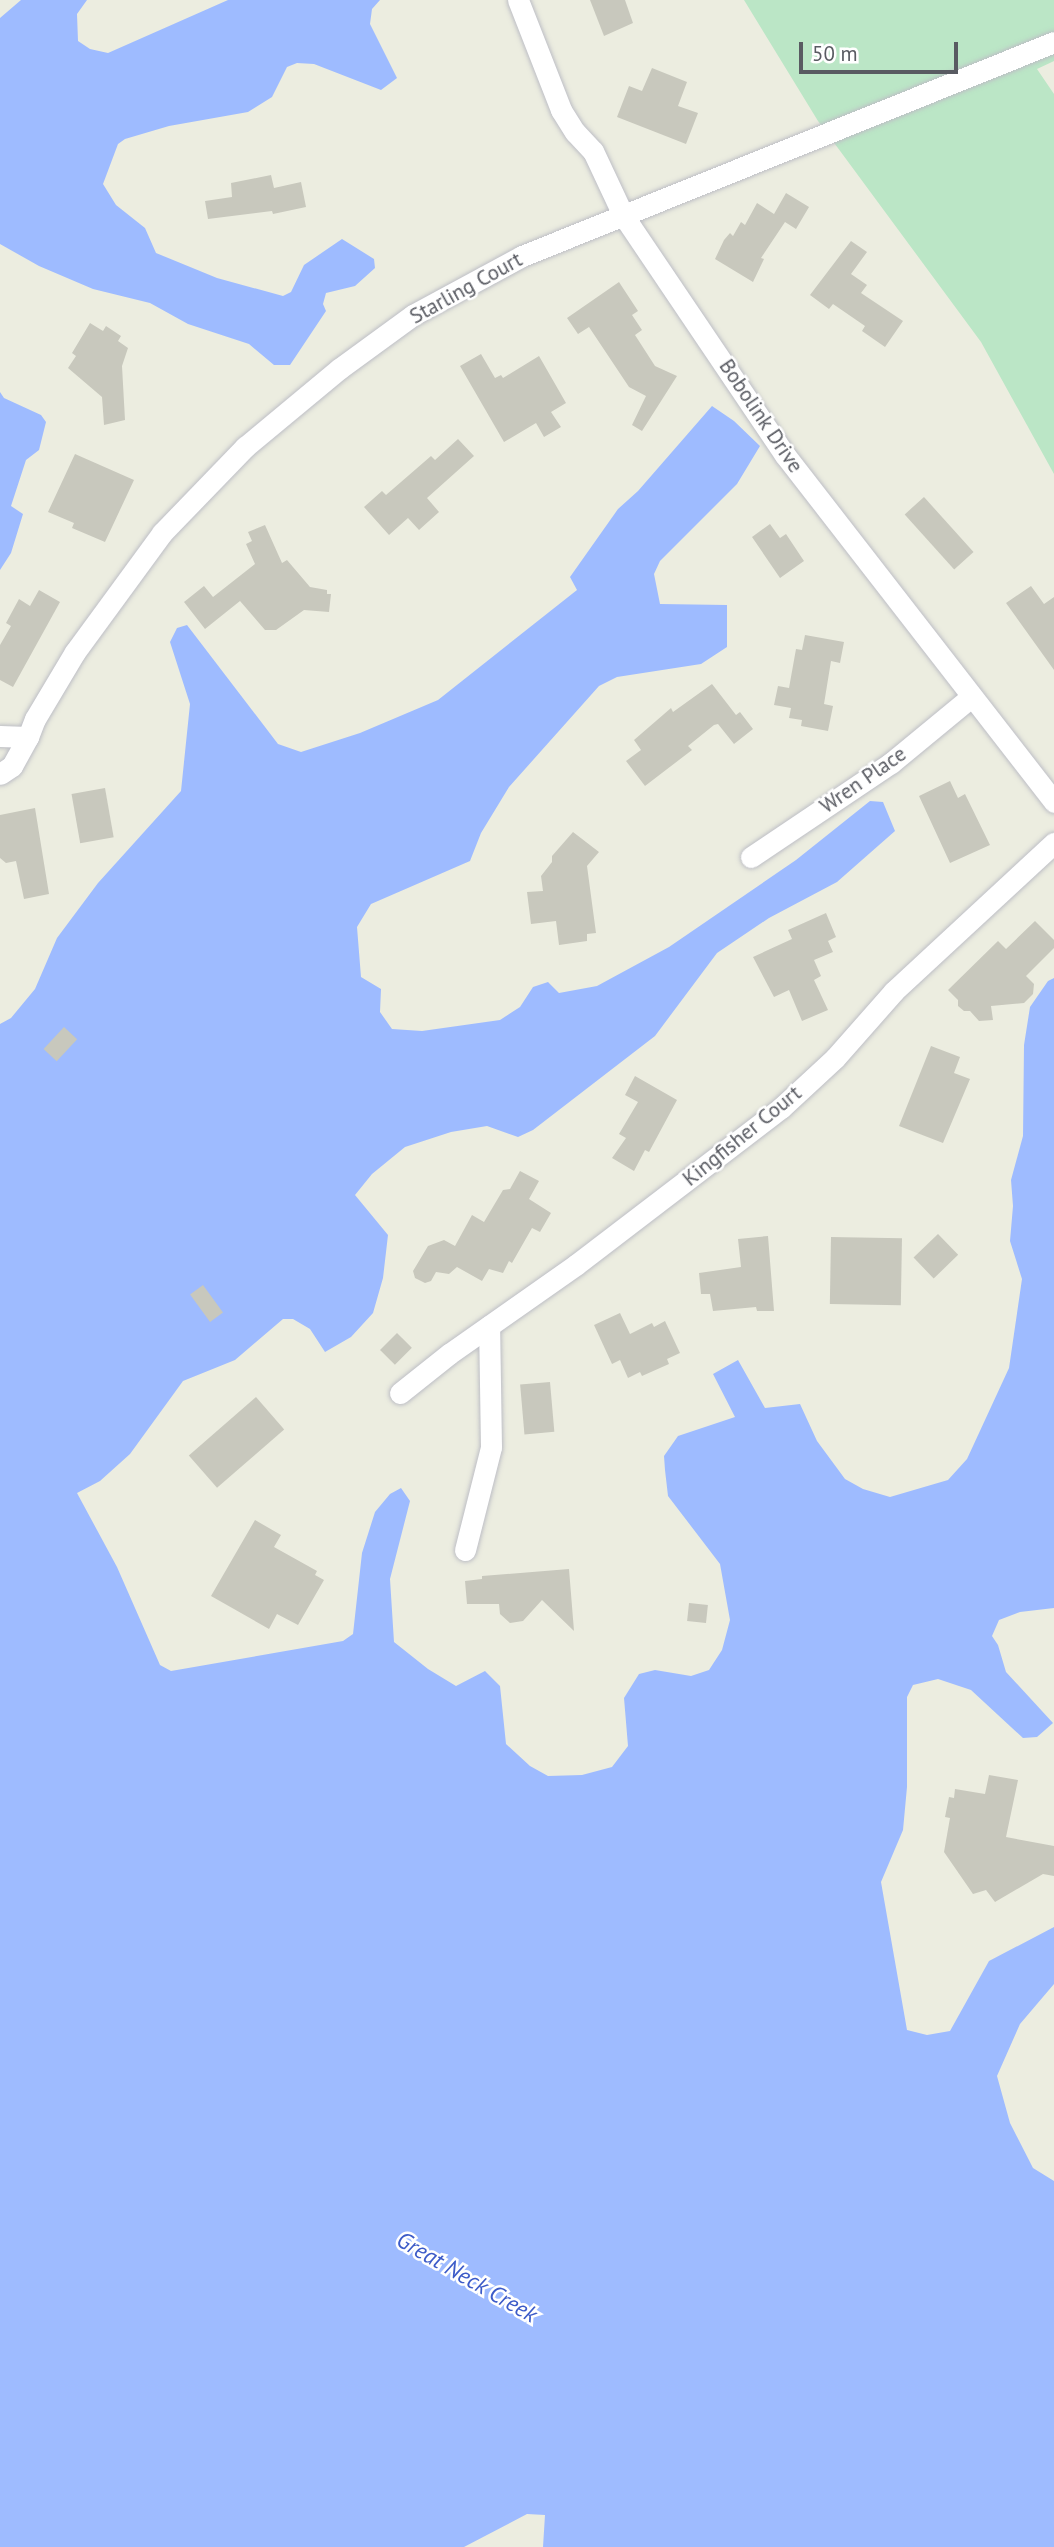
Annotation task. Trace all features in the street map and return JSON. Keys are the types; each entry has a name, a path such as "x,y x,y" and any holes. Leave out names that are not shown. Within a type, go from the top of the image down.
{"street":[{"name":"Bobolink Drive","path":"518,0 561,110 575,132 593,151 623,215 785,455 1054,802"},
{"name":"Starling Court","path":"0,774 12,766 29,737 35,719 75,652 162,533 245,447 339,369 413,315 522,256 1054,42"},
{"name":"Wren Place","path":"751,857 891,763 971,697"},
{"path":"0,736 29,737"},
{"name":"Kingfisher Court","path":"400,1393 587,1256 780,1108 835,1058 912,973 1054,843"},
{"path":"465,1550 491,1447 489,1326"}],"green space":[{"path":"744,0 1054,0 1054,61 1037,69 1054,94 1054,474 981,342 818,121"}],"water":[{"path":"21,0 87,0 77,14 78,41 90,49 108,53 228,0 380,0 372,9 370,24 397,78 381,90 314,64 297,63 287,67 272,97 248,112 169,126 125,139 118,144 103,184 116,205 145,228 156,253 217,278 283,296 291,292 304,265 342,239 374,259 375,268 355,286 326,293 323,304 326,311 290,365 274,365 249,344 188,324 150,303 93,289 39,266 0,244 0,18"},
{"path":"0,392 4,398 41,415 46,422 39,450 26,460 11,506 23,514 11,553 0,570"},
{"name":"Great Neck Creek","path":"712,406 734,421 760,446 737,484 660,561 654,574 660,604 727,605 727,647 701,664 617,677 599,686 509,787 481,833 470,861 371,904 357,927 361,977 381,989 380,1012 392,1029 422,1031 500,1020 520,1007 533,987 548,982 559,993 597,986 669,947 796,860 870,801 883,802 895,831 837,882 769,918 717,953 655,1036 533,1130 518,1137 487,1126 451,1132 405,1147 372,1174 355,1195 388,1235 383,1278 373,1313 351,1337 325,1352 310,1329 293,1319 283,1319 235,1360 183,1381 130,1454 100,1481 77,1493 117,1567 160,1665 171,1671 343,1641 353,1634 362,1553 375,1512 390,1494 401,1488 410,1501 390,1579 394,1642 428,1669 456,1686 485,1671 500,1686 506,1744 530,1766 548,1776 582,1775 612,1767 628,1746 624,1698 639,1674 655,1670 691,1676 709,1670 722,1650 730,1620 720,1564 668,1496 664,1456 678,1436 735,1417 713,1374 738,1360 765,1408 800,1404 817,1441 845,1479 863,1489 890,1497 948,1480 967,1459 1009,1368 1022,1279 1010,1241 1013,1206 1011,1180 1023,1136 1024,1045 1030,1007 1048,981 1054,978 1054,1608 1020,1612 999,1620 992,1636 998,1645 1006,1672 1053,1723 1037,1737 1023,1738 971,1690 938,1679 913,1685 907,1697 907,1787 903,1830 881,1882 907,2030 927,2035 950,2031 989,1961 1054,1927 1054,1984 1020,2024 997,2076 1010,2123 1033,2168 1054,2181 1054,2547 543,2547 545,2515 527,2514 464,2547 0,2547 0,1024 11,1018 35,989 57,938 98,883 181,791 190,704 170,642 177,628 187,625 278,744 301,752 360,733 438,700 577,590 570,577 618,509 638,491"}],"building":[{"path":"590,0 625,0 633,23 604,36"},
{"path":"652,68 687,82 678,106 698,113 686,144 617,117 629,86 642,91"},
{"path":"271,175 274,188 301,182 306,207 273,214 272,211 208,219 205,201 232,197 231,183"},
{"path":"786,193 809,207 796,229 785,222 761,258 764,259 753,282 715,259 724,240 730,233 733,236 741,222 745,225 757,203 774,214"},
{"path":"851,241 867,252 851,274 867,285 861,293 903,321 885,347 862,331 865,326 833,304 829,309 810,295"},
{"path":"619,282 638,311 632,315 642,330 635,335 655,366 677,376 642,431 632,425 646,396 629,387 589,327 578,334 567,318"},
{"path":"90,323 103,331 106,326 121,336 118,341 128,348 122,366 125,420 104,425 102,397 68,368 76,356 72,353"},
{"path":"481,354 495,378 501,375 503,378 539,356 566,403 551,412 561,427 544,437 536,423 504,442 460,366"},
{"path":"458,439 474,456 427,498 439,512 419,530 408,518 389,535 364,507 382,491 386,495 431,456 435,460"},
{"path":"75,454 134,480 105,542 72,528 74,523 48,512"},
{"path":"924,497 974,552 954,569 905,514"},
{"path":"770,524 780,538 786,534 804,561 780,578 752,537"},
{"path":"265,525 282,563 287,560 310,587 327,590 327,594 331,594 329,612 304,610 276,630 265,630 240,601 205,629 184,602 204,586 213,597 255,564 246,544 252,541 248,532"},
{"path":"1031,586 1044,604 1054,597 1054,670 1006,603"},
{"path":"39,590 60,602 13,687 0,680 0,645 11,626 6,623 19,599 30,606"},
{"path":"805,635 844,642 840,663 831,661 824,704 833,706 828,731 801,726 802,720 789,718 791,708 774,705 778,686 789,688 796,649 802,650"},
{"path":"712,684 736,715 740,712 753,729 734,744 718,724 714,725 688,746 692,750 645,786 626,761 641,750 634,740 671,708 673,712"},
{"path":"950,781 958,798 965,794 990,845 950,863 919,796"},
{"path":"105,788 114,837 80,843 72,794"},
{"path":"35,808 49,894 24,899 16,861 6,863 0,858 0,815"},
{"path":"573,832 599,852 587,866 596,933 587,934 587,941 559,945 556,921 531,924 527,892 543,891 541,876 552,862 552,856"},
{"path":"826,913 836,937 828,941 833,952 814,960 821,976 814,980 828,1010 802,1021 789,990 774,997 753,957 792,939 788,930"},
{"path":"1035,921 1054,940 1054,948 1026,976 1034,984 1033,994 1024,1003 991,1006 993,1020 979,1021 970,1011 964,1011 958,1006 958,1000 948,990 998,941 1006,949"},
{"path":"64,1027 77,1039 57,1061 44,1049"},
{"path":"931,1046 960,1057 954,1073 970,1079 943,1143 899,1126"},
{"path":"635,1076 677,1100 649,1152 645,1150 634,1171 612,1158 626,1138 619,1134 638,1102 625,1095"},
{"path":"520,1171 539,1181 529,1199 551,1213 540,1232 532,1228 512,1263 509,1261 503,1273 489,1269 482,1281 457,1267 449,1274 436,1272 431,1281 425,1283 415,1278 413,1271 428,1246 444,1240 455,1246 472,1215 484,1222 503,1190 510,1189"},
{"path":"938,1234 958,1255 934,1278 914,1258"},
{"path":"768,1236 774,1311 757,1311 756,1307 713,1311 710,1294 701,1294 699,1273 741,1267 738,1239"},
{"path":"831,1237 902,1238 901,1305 830,1304"},
{"path":"203,1285 223,1313 210,1322 190,1294"},
{"path":"620,1313 630,1334 652,1323 654,1327 665,1321 680,1353 667,1359 669,1364 642,1376 640,1372 628,1378 620,1360 612,1364 594,1325"},
{"path":"397,1333 412,1348 395,1365 380,1350"},
{"path":"550,1382 554,1432 524,1434 520,1385"},
{"path":"256,1397 284,1429 217,1488 189,1455"},
{"path":"255,1520 281,1535 274,1547 317,1571 315,1575 324,1580 298,1625 277,1614 269,1629 211,1596"},
{"path":"569,1569 574,1631 542,1600 523,1621 510,1623 500,1614 499,1604 467,1604 465,1581 482,1579 482,1576"},
{"path":"689,1603 708,1605 706,1623 687,1621"},
{"path":"989,1775 1018,1780 1006,1837 1054,1846 1054,1876 1043,1874 995,1902 986,1890 973,1894 944,1852 950,1818 945,1817 949,1797 954,1798 955,1789 985,1794"}]}
